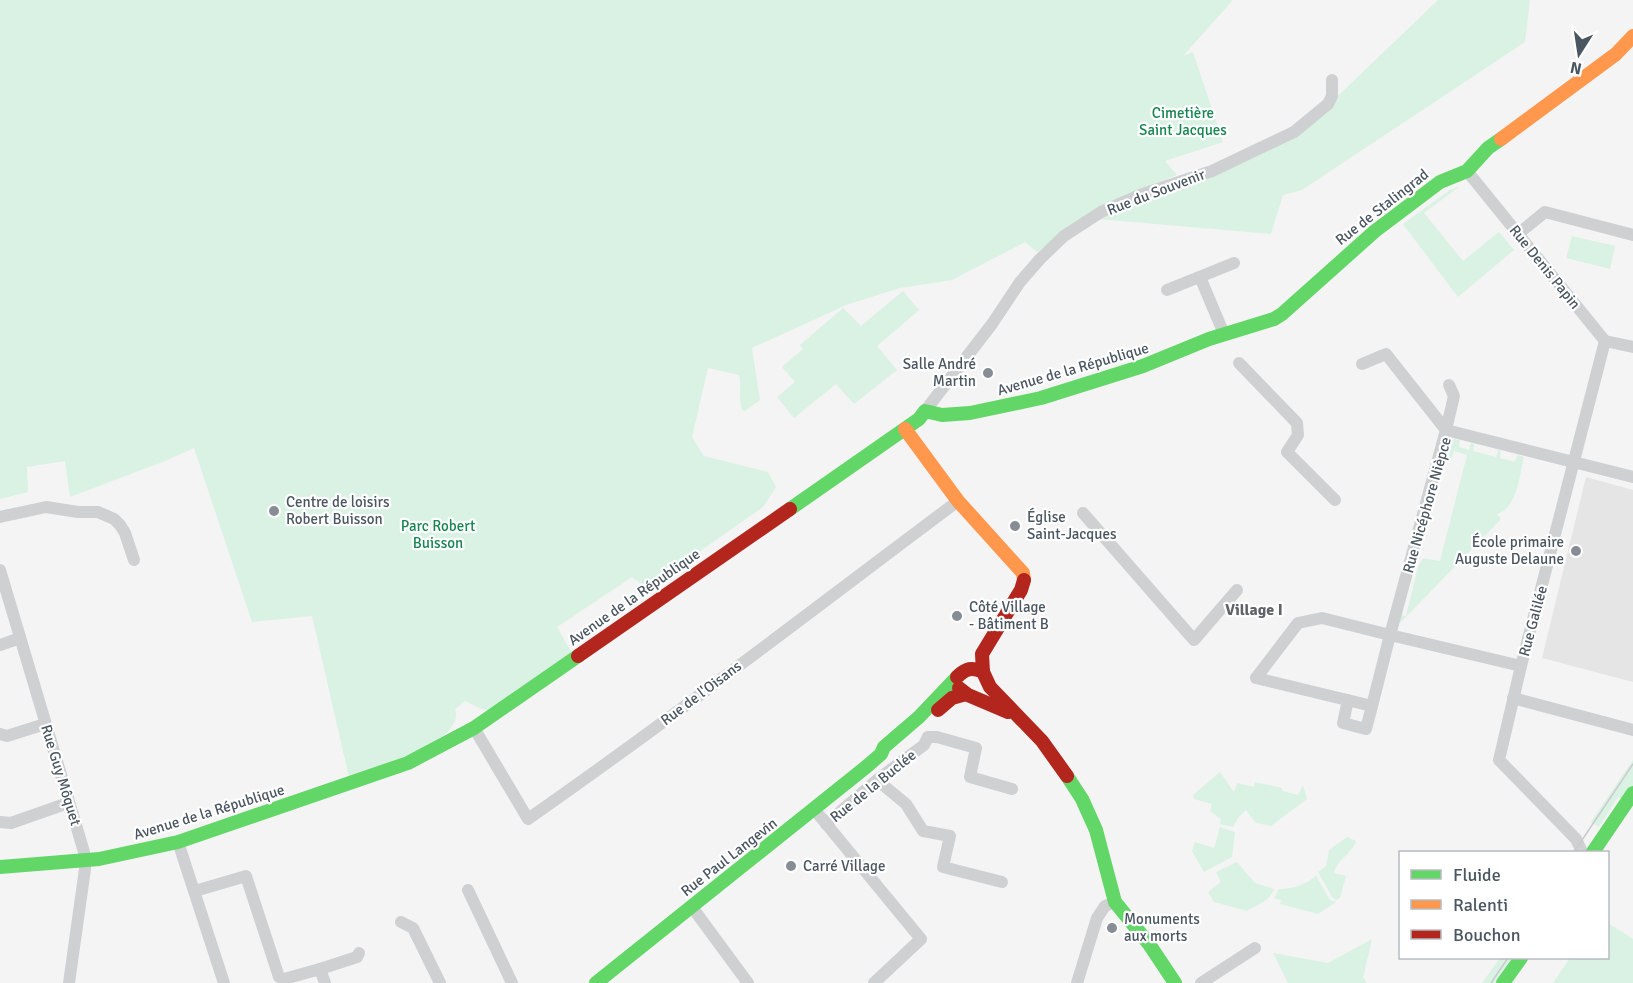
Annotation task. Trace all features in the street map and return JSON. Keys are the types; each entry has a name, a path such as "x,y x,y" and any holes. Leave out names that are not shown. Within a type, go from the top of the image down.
{"street":[{"name":"Rue de Stalingrad","path":"1268,322 1288,308 1375,231 1440,182 1467,171 1488,148 1616,54 1633,36"},
{"name":"Rue du Souvenir","path":"925,411 992,324 1020,282 1064,236 1079,225 1130,199 1212,171 1293,132 1328,104 1332,96 1332,80"},
{"name":"Rue Denis Papin","path":"1467,171 1605,341"},
{"path":"1518,234 1545,212 1633,235"},
{"path":"1167,290 1234,263"},
{"path":"1200,277 1224,334"},
{"name":"Avenue de la République","path":"0,867 121,856 178,842 307,800 408,763 474,728 906,429 925,411 933,415 947,415 1007,406 1146,365 1224,334 1268,322"},
{"path":"1605,341 1633,347"},
{"name":"Rue Galilée","path":"1582,851 1576,839 1499,760 1605,341"},
{"path":"1362,364 1386,354 1446,430"},
{"path":"1239,363 1297,423 1298,435 1287,452 1335,500"},
{"path":"1446,430 1454,396 1449,385"},
{"path":"906,429 957,501 1023,573 1024,580 1021,590 982,654 981,662 987,683 982,692 969,695"},
{"name":"Rue Nicéphore Nièpce","path":"1348,700 1343,723 1366,729 1446,430 1633,477"},
{"name":"Rue de l'Oisans","path":"474,728 528,819 865,573 957,501"},
{"path":"0,517 46,507 78,512 98,512 114,519 120,525 125,532 134,560"},
{"path":"1083,513 1194,640 1236,590"},
{"name":"Rue Guy Môquet","path":"0,570 84,852 85,869 69,983"},
{"path":"1372,706 1256,678 1298,623 1322,618 1521,666"},
{"path":"0,645 20,638"},
{"path":"988,642 962,673 958,683 962,692 998,706 1019,718"},
{"path":"962,673 974,668 985,675 990,687 1042,741 1064,771 1082,800 1096,830 1115,902 1149,944 1176,983"},
{"name":"Rue Paul Langevin","path":"923,727 962,673"},
{"name":"Rue Paul Langevin","path":"596,983 881,754 891,750 923,727 947,700 969,695"},
{"path":"1513,698 1633,730"},
{"path":"0,735 7,736 45,724"},
{"path":"923,727 937,737 976,748 970,777 1012,789"},
{"name":"Rue de la Buclée","path":"826,824 877,780 924,745 923,727"},
{"path":"877,780 906,804 923,831 950,837 943,867 1002,882"},
{"path":"1594,851 1633,793"},
{"path":"0,822 10,823 68,803"},
{"name":"Rue de la Buclée","path":"814,809 921,939 874,983"},
{"path":"1607,851 1633,810"},
{"path":"1576,839 1588,839 1605,833"},
{"path":"178,842 224,983"},
{"path":"195,891 246,876 279,977 284,979 357,957 359,953"},
{"path":"468,891 512,983"},
{"path":"1077,983 1097,918 1105,906 1115,902"},
{"path":"692,907 748,983"},
{"path":"401,922 413,928 440,983"},
{"path":"1201,983 1255,948"},
{"path":"1503,983 1520,959"},
{"path":"1516,983 1532,959"},
{"path":"321,969 325,983"}],"shaded area":[{"path":"1586,477 1633,490 1633,682 1542,658"}],"green space":[{"path":"0,0 1233,0 1183,56 1193,52 1223,142 1165,161 1177,175 1095,211 1037,252 1025,242 952,280 900,288 846,305 752,348 760,400 745,411 741,406 739,375 708,368 692,437 704,456 768,472 776,487 763,507 679,566 674,571 674,577 651,591 632,577 557,627 572,653 491,710 481,709 465,701 455,709 455,721 447,732 433,743 396,761 349,777 312,616 252,622 194,448 70,497 65,461 27,467 28,492 0,499"},
{"path":"1438,0 1530,0 1525,42 1302,190 1283,195 1271,234 1098,219 1232,166 1296,136"},
{"path":"1460,186 1424,213 1463,261 1499,232 1514,250 1458,297 1403,224 1450,190"},
{"path":"1572,236 1615,246 1610,269 1566,258"},
{"path":"903,291 919,310 877,346 897,370 854,404 836,384 794,418 777,397 795,382 782,367 803,349 800,345 843,308 861,326"},
{"path":"1453,439 1460,440 1459,447 1469,450 1471,443 1474,444 1473,451 1496,457 1498,450 1501,451 1500,458 1515,462 1517,455 1524,457 1516,490 1509,505 1497,514 1501,519 1400,623 1397,623 1399,615 1406,616 1418,567 1423,558 1440,561 1467,455 1454,451 1450,462 1448,461"},
{"path":"1633,760 1633,786 1624,800 1618,797 1599,827 1591,822"},
{"path":"1220,772 1234,792 1237,783 1254,787 1255,782 1282,788 1282,791 1298,795 1303,785 1307,799 1271,826 1256,823 1246,810 1233,827 1220,824 1221,819 1210,811 1212,804 1194,799 1193,795"},
{"path":"1220,827 1235,832 1232,857 1204,872 1192,851 1195,842 1214,848"},
{"path":"1347,837 1356,841 1334,873 1346,876 1340,898 1336,900 1318,872 1326,866 1329,850"},
{"path":"1237,862 1255,883 1274,889 1267,899 1247,911 1214,902 1208,892 1221,882 1216,872"},
{"path":"1316,876 1330,900 1336,902 1318,914 1280,904 1281,900 1274,898 1279,889 1299,886"},
{"path":"1609,924 1633,939 1633,983 1553,983 1569,959 1609,959"},
{"path":"1372,939 1363,978 1367,983 1288,983 1273,953 1328,963"},
{"path":"1499,959 1516,959 1500,983 1482,983"}],"tram line":[{"path":"1575,851 1633,764"},
{"path":"1491,983 1507,959"}],"traffic: fast":[{"path":"790,509 919,419 925,411 942,415 970,413 1041,398 1143,366 1209,339 1274,319 1375,231 1440,182 1467,171 1488,148 1501,139"},
{"path":"0,867 99,859 178,842 408,763 474,728 578,656"},
{"path":"596,983 866,767 957,677"},
{"path":"1067,776 1082,799 1096,830 1115,902 1149,944 1175,983"},
{"path":"1594,851 1633,793"},
{"path":"1503,983 1520,959"}],"traffic: slow":[{"path":"1501,139 1616,54 1633,36"},
{"path":"905,429 958,501 1023,573 1024,580"}],"traffic: jam":[{"path":"578,656 790,509"},
{"path":"983,672 982,654 1021,590 1024,580"},
{"path":"957,677 969,669 983,672 990,687 1042,741 1067,776"},
{"path":"959,688 968,695 1008,712"},
{"path":"938,710 952,698 966,694"}],"place":[{"name":"Salle André Martin","path":"988,373"},
{"name":"Centre de loisirs Robert Buisson","path":"274,511"},
{"name":"Église Saint-Jacques","path":"1015,526"},
{"name":"École primaire Auguste Delaune","path":"1576,551"},
{"name":"Côté Village - Bâtiment B","path":"957,616"},
{"name":"Carré Village","path":"791,866"},
{"name":"Monuments aux morts","path":"1112,928"}],"district":[{"name":"Village I","path":"1254,609"}],"park label":[{"name":"Cimetière Saint Jacques","path":"1183,122"},
{"name":"Parc Robert Buisson","path":"438,534"}]}
